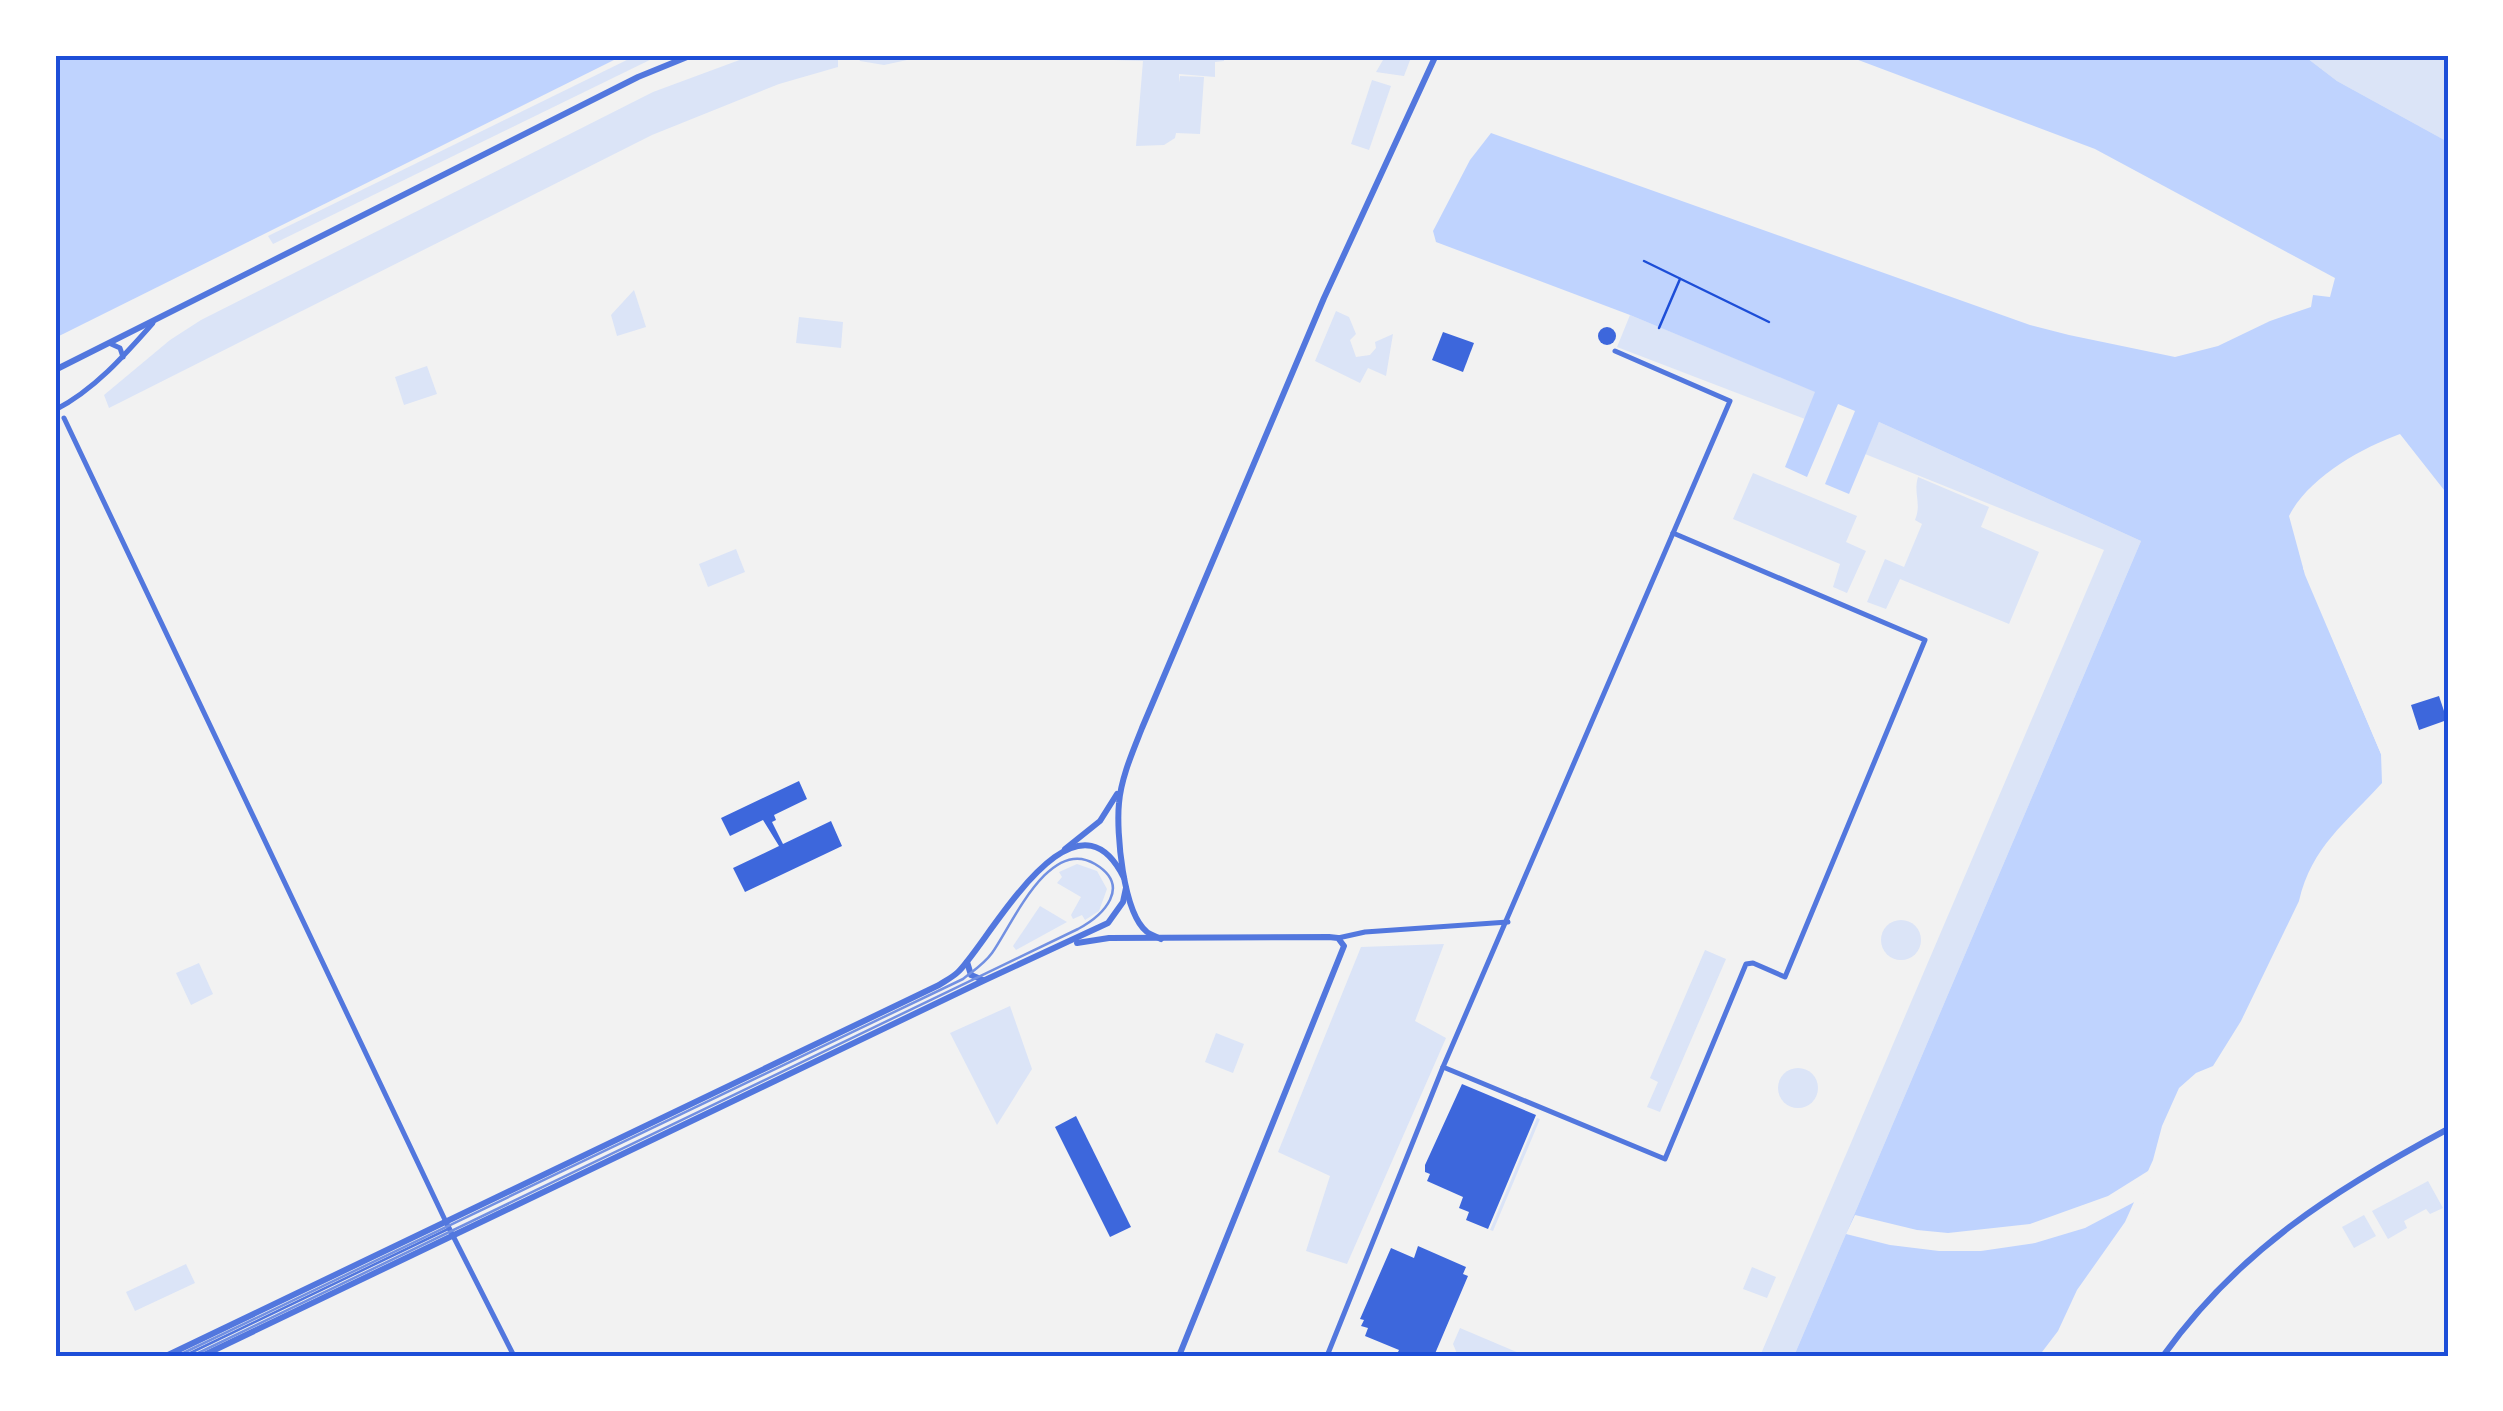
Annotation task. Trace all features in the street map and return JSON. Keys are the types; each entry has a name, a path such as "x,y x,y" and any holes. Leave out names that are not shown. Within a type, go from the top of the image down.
{"street":[{"path":"55,370 638,78 692,55"},
{"path":"202,1356 958,972 1012,898 1100,821 1122,785 1142,728 1324,298 1436,55"},
{"path":"55,410 73,401 122,357 158,317"},
{"path":"108,343 120,348 122,357"},
{"path":"1327,1356 1443,1067 1730,401 1614,351"},
{"path":"64,418 73,401"},
{"path":"55,419 64,418"},
{"path":"64,418 514,1356"},
{"path":"1443,1067 1665,1159 1746,964 1785,976 1925,640 1672,533"},
{"path":"1122,785 1118,818 1126,888 1138,922 1147,933 1161,939"},
{"path":"1060,853 1085,847 1097,849 1118,864 1124,878"},
{"path":"166,1356 1056,948 1108,922 1123,902 1126,888"},
{"path":"1056,948 1109,938 1338,938 1365,932 1508,922"},
{"path":"1179,1356 1343,952 1338,938"},
{"path":"967,961 970,974 985,980"},
{"path":"2162,1356 2210,1298 2288,1225 2358,1179 2448,1129"}],"lane":[{"path":"184,1356 450,1229"}],"path":[{"path":"1644,261 1769,322"},
{"path":"1659,328 1681,277"}],"shaded area":[{"path":"637,55 660,55 273,244 268,236"},
{"path":"753,55 838,55 838,67 779,84 652,135 109,408 104,395 170,340 201,320 653,92"},
{"path":"857,55 930,55 884,65 860,61"},
{"path":"1083,55 1225,55 1224,61 1215,62 1215,77 1179,74 1179,83 1180,76 1204,77 1200,134 1176,133 1164,145 1136,146 1143,61 1084,59"},
{"path":"1391,55 1412,55 1404,76 1376,72"},
{"path":"2303,55 2448,55 2448,142 2337,81"},
{"path":"1372,80 1391,86 1369,150 1351,144"},
{"path":"634,290 646,327 617,336 611,315"},
{"path":"1336,311 1349,317 1356,334 1350,340 1356,357 1370,355 1376,348 1375,342 1393,334 1386,376 1368,368 1360,383 1315,361"},
{"path":"1630,315 1816,392 1805,419 1617,347"},
{"path":"799,317 843,322 841,348 796,343"},
{"path":"427,366 437,394 404,405 395,377"},
{"path":"1879,422 2141,541 1794,1356 1760,1356 2104,550 1865,454"},
{"path":"1753,473 1857,516 1846,542 1866,551 1847,593 1833,587 1840,564 1733,519"},
{"path":"1918,477 1989,507 1981,527 2039,552 2009,624 1900,579 1886,609 1867,602 1885,559 1904,567 1922,524 1915,520"},
{"path":"736,549 745,572 708,587 699,564"},
{"path":"1077,864 1097,871 1107,889 1099,911 1085,920 1082,915 1073,919 1071,915 1081,897 1057,883 1062,877 1059,872"},
{"path":"1040,906 1067,922 1016,950 1013,946"},
{"path":"1901,920 1915,926 1921,940 1915,954 1901,960 1887,954 1881,940 1887,926"},
{"path":"1444,944 1415,1021 1446,1038 1347,1264 1306,1251 1330,1176 1278,1152 1361,947"},
{"path":"1705,950 1726,959 1660,1112 1647,1107 1658,1082 1650,1078"},
{"path":"199,963 213,994 191,1005 176,973"},
{"path":"1010,1006 1032,1069 997,1125 950,1033"},
{"path":"1216,1033 1244,1044 1233,1073 1205,1062"},
{"path":"1798,1068 1812,1074 1818,1088 1812,1102 1798,1108 1784,1102 1778,1088 1784,1074"},
{"path":"1537,1118 1540,1119 1493,1231 1490,1230"},
{"path":"2428,1181 2443,1208 2430,1214 2426,1209 2404,1221 2407,1228 2388,1239 2372,1211"},
{"path":"2364,1215 2376,1236 2354,1248 2342,1227"},
{"path":"186,1264 195,1283 135,1311 126,1292"},
{"path":"1752,1267 1776,1277 1767,1298 1743,1289"},
{"path":"1460,1328 1526,1356 1458,1356 1453,1344"}],"water":[{"path":"55,55 624,55 55,338"},
{"path":"1845,55 2303,55 2337,81 2448,142 2448,495 2400,434 2369,447 2322,477 2289,516 2305,575 2381,754 2382,783 2332,836 2312,865 2299,901 2241,1021 2213,1066 2196,1073 2179,1088 2125,1222 2077,1290 2058,1331 2039,1356 1794,1356 2141,541 1879,422 1849,494 1825,484 1855,411 1838,404 1807,477 1785,467 1815,392 1630,315 1436,242 1433,231 1470,160 1491,133 2030,325 2175,357 2218,346 2311,307 2313,295 2330,297 2335,278 2095,149"}],"pier":[{"path":"2307,566 2385,752 2381,754 2303,568"},
{"path":"2156,1166 2142,1198 2085,1228 2035,1243 1981,1251 1939,1251 1846,1234 1855,1215 1948,1233 2030,1224 2108,1196"}],"building":[{"path":"1607,327 1616,336 1607,345 1598,336"},
{"path":"1443,332 1474,343 1463,372 1432,360"},
{"path":"2439,696 2447,720 2419,730 2411,705"},
{"path":"799,781 807,799 774,815 776,820 772,822 783,844 831,821 842,846 745,892 733,868 779,846 763,820 730,836 721,818"},
{"path":"1462,1084 1536,1115 1488,1229 1466,1220 1469,1212 1459,1208 1463,1197 1427,1181 1430,1174 1425,1172"},
{"path":"1076,1116 1131,1227 1110,1237 1055,1127"},
{"path":"1418,1246 1466,1267 1463,1274 1468,1276 1434,1356 1396,1356 1399,1350 1365,1336 1368,1328 1361,1326 1364,1320 1360,1319 1391,1248 1414,1258"}],"tram line":[{"path":"177,1356 963,979 989,957 1034,888 1062,862 1078,859 1095,864 1112,881 1113,891 1105,908 1078,929 192,1356"}]}
